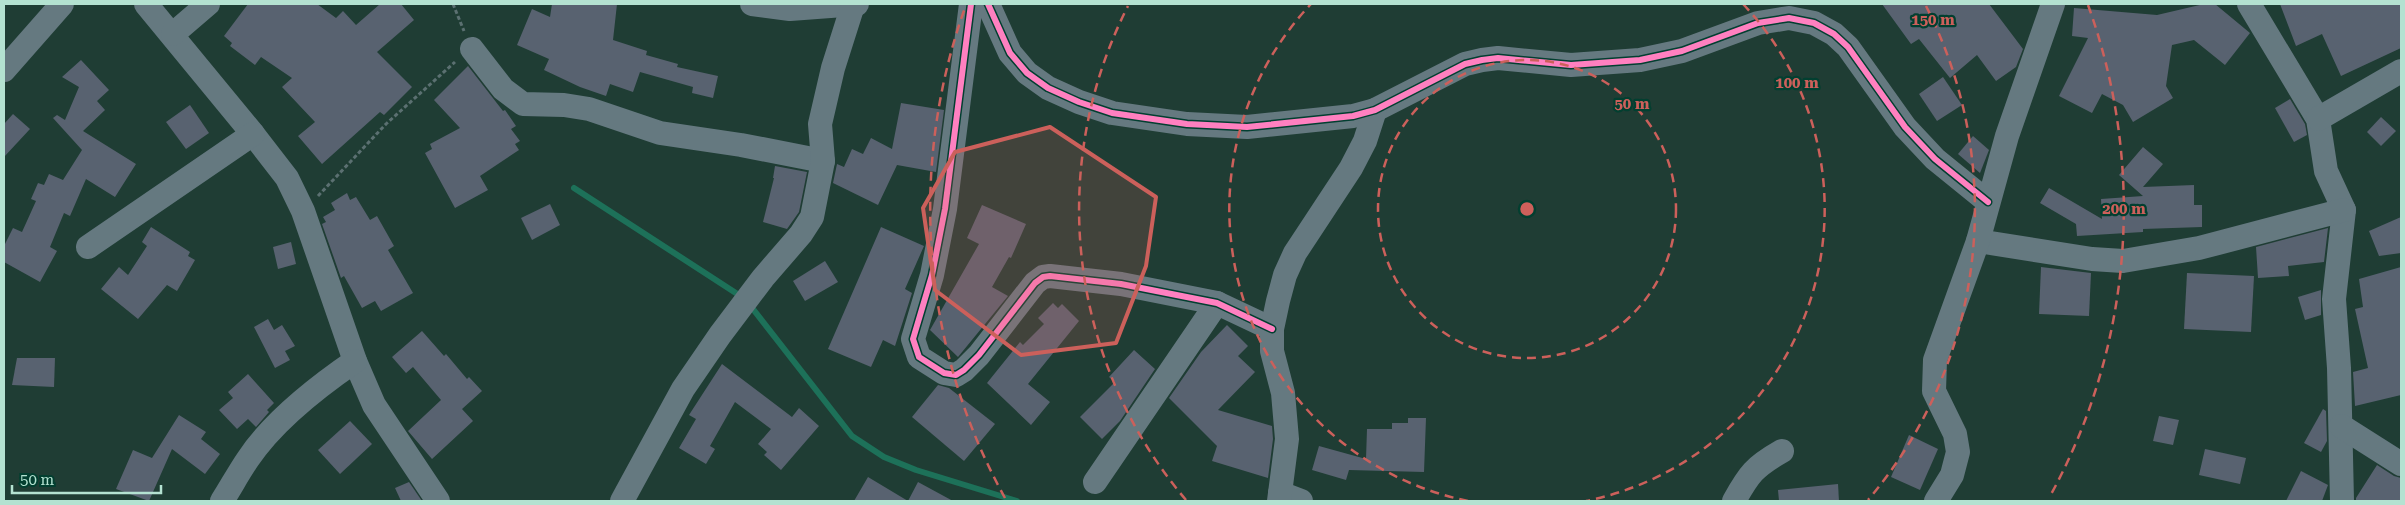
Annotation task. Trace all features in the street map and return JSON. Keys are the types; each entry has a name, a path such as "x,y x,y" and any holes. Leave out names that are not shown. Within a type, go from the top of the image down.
{"street":[{"path":"4,70 62,4"},
{"path":"146,4 173,34 287,178 304,211 356,361 374,405 438,501"},
{"path":"173,34 208,4"},
{"path":"622,501 683,389 762,278 802,234 812,217 823,161 820,124 833,68 855,4 790,9 752,4"},
{"path":"971,4 945,210 932,275 912,339 919,357 944,373 956,375 964,370 1043,277 1121,284 1217,303 1272,329"},
{"path":"988,4 1010,53 1028,73 1048,88 1079,102 1112,112 1187,124 1247,127 1353,116 1375,110 1465,64 1482,60 1518,59 1571,65 1640,60 1682,51 1758,23 1789,18 1814,23 1834,34 1848,47 1905,127 1935,158 1988,202"},
{"path":"1936,501 1952,475 1958,452 1955,434 1934,391 1935,360 1978,241 2007,136 2053,4"},
{"path":"2249,4 2318,119 2326,171 2344,210 2334,299 2339,368 2342,501"},
{"path":"472,49 503,89 523,104 564,105 590,109 660,133 742,145 823,161"},
{"path":"2318,119 2401,71"},
{"path":"1287,498 1286,413 1272,351 1272,329 1285,275 1295,253 1351,168 1365,141 1375,110"},
{"path":"88,247 253,134"},
{"path":"1978,241 2092,259 2123,261 2199,248 2344,210"},
{"path":"1095,482 1217,303"},
{"path":"222,501 249,457 287,415 326,381 356,361"},
{"path":"2341,426 2401,464"},
{"path":"1734,501 1749,474 1762,462 1782,451"}],"path":[{"path":"304,211 386,124 472,49 453,4"}],"highlighted area":[{"path":"1050,127 1156,197 1146,266 1116,343 1021,355 935,290 923,208 955,152"}],"building":[{"path":"248,4 317,4 336,18 343,11 356,25 380,4 401,4 414,20 377,52 412,87 384,115 380,112 322,164 298,136 315,122 282,87 292,78 261,57 255,65 230,46 232,43 224,36"},
{"path":"552,4 617,4 613,40 647,51 646,55 678,64 677,67 718,76 713,98 692,93 693,87 640,72 633,92 610,84 606,96 580,87 544,70 549,59 517,45 532,9 550,17"},
{"path":"1882,4 1989,4 2023,49 2016,67 1996,81 1977,55 1950,78 1919,39 1911,44"},
{"path":"2204,4 2215,4 2250,33 2225,65 2194,40 2172,45 2166,86 2173,98 2133,122 2123,105 2102,94 2092,113 2059,96 2088,38 2072,36 2074,8 2157,15"},
{"path":"2280,4 2401,4 2401,48 2341,76 2322,34 2296,46"},
{"path":"81,60 109,90 97,101 105,110 83,131 136,164 115,197 86,179 70,216 64,213 50,247 57,251 40,282 4,262 4,246 13,228 22,232 36,201 31,199 38,183 44,185 49,174 63,180 82,150 53,118 57,115 65,120 79,87 62,77"},
{"path":"468,66 503,111 505,110 516,126 511,129 520,141 515,144 519,150 480,176 488,190 455,208 425,153 432,149 430,144 460,128 434,100"},
{"path":"1943,77 1962,105 1937,121 1919,94"},
{"path":"2290,99 2305,124 2307,135 2294,142 2275,108"},
{"path":"901,103 944,110 936,172 897,165 878,205 833,183 837,164 844,167 852,149 863,154 871,138 892,149"},
{"path":"190,105 209,133 186,149 166,122"},
{"path":"13,114 30,129 4,157 4,124"},
{"path":"2381,117 2396,131 2381,146 2367,132"},
{"path":"1973,136 1989,150 1980,173 1958,154"},
{"path":"2143,147 2163,164 2143,187 2194,185 2194,205 2202,205 2202,227 2143,229 2143,232 2077,236 2076,224 2040,203 2049,188 2102,219 2101,199 2143,196 2119,175"},
{"path":"775,166 807,172 799,212 787,229 763,222 774,178"},
{"path":"347,193 350,200 356,197 370,220 377,216 394,246 388,250 413,293 381,311 375,301 362,308 344,276 341,278 322,224 326,222 323,217 335,210 331,203"},
{"path":"550,204 560,225 532,240 521,218"},
{"path":"982,205 1026,224 1011,258 1009,257 992,287 1008,296 958,357 930,330 979,244 967,238"},
{"path":"2401,217 2401,253 2379,256 2369,231"},
{"path":"151,227 190,252 188,256 195,260 177,291 167,285 138,319 101,289 119,267 128,275 147,246 142,242"},
{"path":"881,227 924,246 905,289 912,293 895,346 883,340 871,367 828,349"},
{"path":"2328,228 2324,262 2288,266 2289,276 2258,278 2256,247"},
{"path":"291,242 296,264 278,269 273,247"},
{"path":"825,261 838,282 805,301 793,281"},
{"path":"2041,267 2091,273 2089,316 2039,314"},
{"path":"2401,267 2401,395 2355,406 2353,372 2368,368 2355,309 2363,307 2359,279"},
{"path":"2187,273 2254,276 2251,332 2184,329"},
{"path":"2321,290 2321,315 2305,320 2298,297"},
{"path":"1053,303 1058,308 1062,304 1079,321 1028,384 1050,402 1031,425 987,383 1020,342 1023,345 1044,324 1038,318"},
{"path":"268,319 274,330 282,325 295,346 285,351 290,360 275,368 254,327"},
{"path":"1227,325 1248,346 1238,356 1255,372 1218,410 1272,426 1273,439 1268,478 1212,461 1217,446 1169,398 1201,352"},
{"path":"422,331 444,356 446,354 467,379 469,377 482,391 462,409 473,421 432,459 408,431 441,400 413,367 406,373 392,357"},
{"path":"1134,350 1155,369 1120,421 1102,439 1080,417 1115,382 1109,377"},
{"path":"17,358 55,358 54,387 12,385"},
{"path":"722,364 792,417 799,408 819,426 781,470 764,455 767,452 758,444 771,429 735,402 710,446 715,449 706,464 679,448 696,419 689,415"},
{"path":"248,374 274,403 256,427 248,419 237,429 219,410 233,398 228,392"},
{"path":"938,385 949,388 995,424 964,461 912,417"},
{"path":"2323,409 2326,411 2327,441 2321,452 2304,443"},
{"path":"179,415 206,432 201,439 220,454 205,474 172,449 149,501 116,489 133,450 152,458"},
{"path":"2159,416 2179,420 2173,445 2153,441"},
{"path":"1408,418 1426,418 1424,472 1349,470 1346,480 1312,470 1319,446 1366,459 1367,429 1392,429 1392,423 1408,423"},
{"path":"350,421 372,444 340,474 318,450"},
{"path":"1909,435 1938,449 1920,490 1891,477"},
{"path":"2205,449 2246,458 2240,484 2199,475"},
{"path":"2377,465 2394,476 2401,478 2401,501 2356,501 2356,498"},
{"path":"2301,471 2328,485 2322,501 2286,501"},
{"path":"868,477 908,501 854,501"},
{"path":"409,482 422,501 401,501 395,488"},
{"path":"918,482 953,501 908,501"},
{"path":"1838,484 1839,501 1779,501 1778,490"}],"waterway":[{"path":"574,188 742,297"},
{"path":"749,304 852,436 884,457 916,470 1017,501"}],"cycle path":[{"path":"971,4 945,209 932,275 913,339 919,357 944,373 956,375 979,355 1035,283 1043,277 1050,276 1121,284 1217,303 1272,329"},
{"path":"988,4 1010,53 1027,73 1048,88 1079,102 1112,113 1187,124 1247,127 1353,116 1375,110 1465,64 1482,60 1498,58 1571,65 1640,60 1682,51 1758,23 1789,18 1814,23 1834,34 1848,47 1905,127 1935,159 1988,202"}]}
